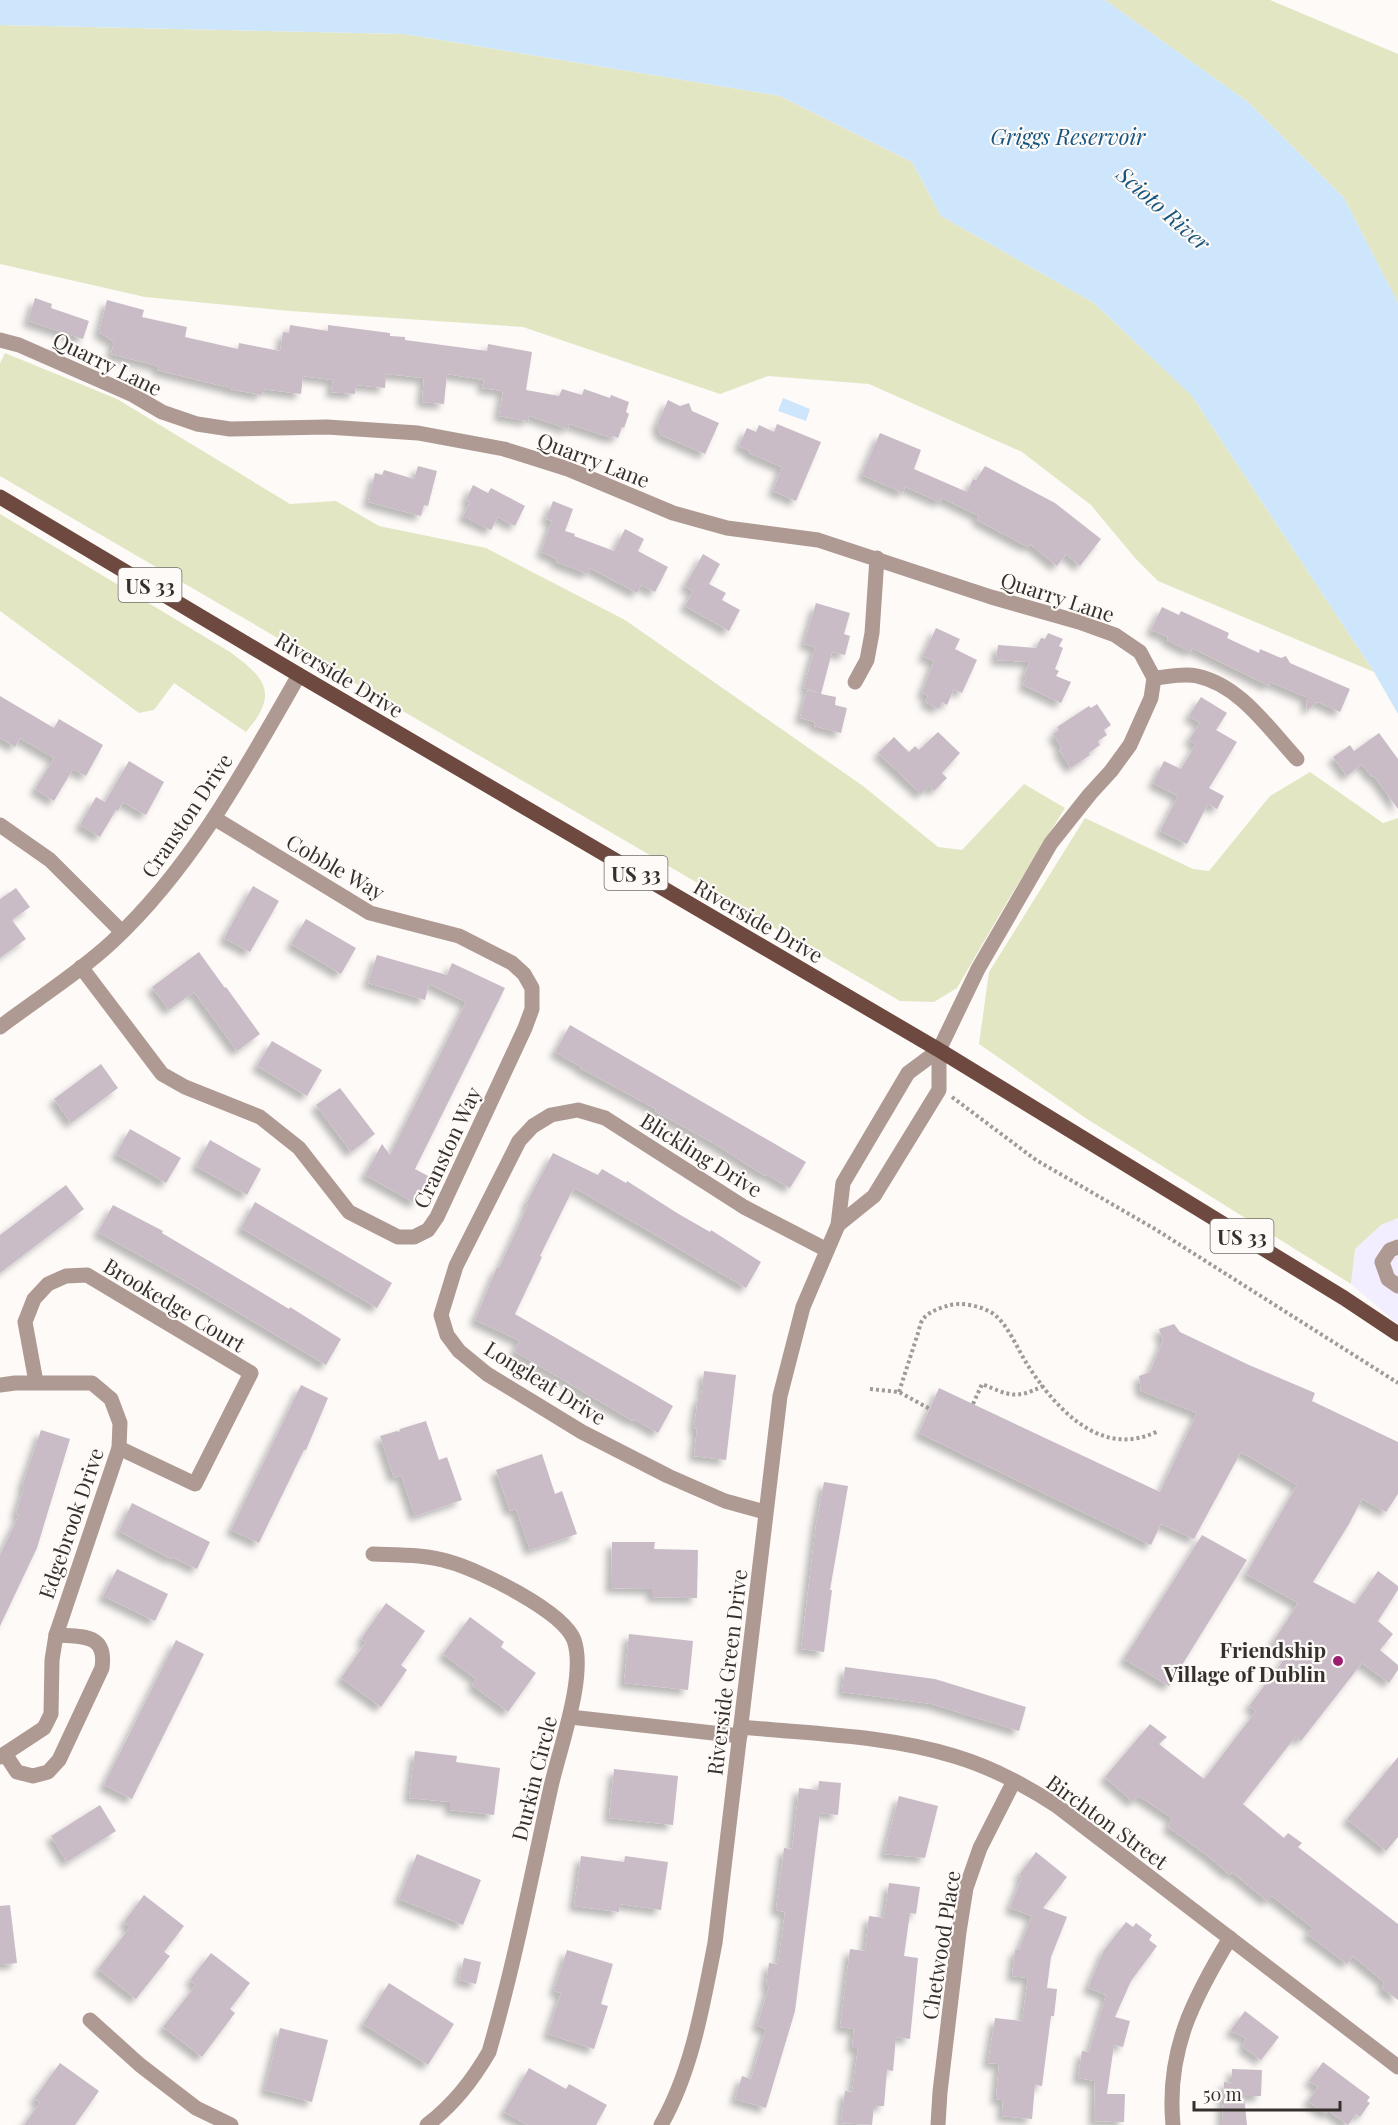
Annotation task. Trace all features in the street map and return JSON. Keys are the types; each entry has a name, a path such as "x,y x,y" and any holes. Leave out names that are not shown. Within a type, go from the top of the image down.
{"main road":[{"name":"Riverside Drive","path":"0,496 299,675 939,1050 1344,1298 1398,1334"}],"street":[{"name":"Quarry Lane","path":"0,340 19,345 133,395 162,412 196,424 230,429 327,426 418,433 504,449 568,469 673,513 727,528 818,540 1115,635 1140,652 1154,678"},
{"path":"855,682 867,660 872,633 878,558"},
{"name":"Cranston Drive","path":"0,1027 122,932 171,878 214,818 299,675"},
{"path":"939,1090 939,1050 978,969 1051,843 1130,745 1151,699 1154,678 1196,676 1241,698 1297,759"},
{"name":"Cobble Way","path":"214,818 370,913 459,936 512,963 524,974 532,988"},
{"path":"0,825 50,860 122,932"},
{"name":"Cranston Way","path":"81,966 162,1074 185,1087 260,1117 299,1148 349,1212 398,1237 414,1237 421,1234 428,1230 437,1218 525,1028 532,1009 532,988"},
{"name":"Riverside Green Drive","path":"661,2125 692,2048 715,1943 780,1396 803,1307 838,1225 843,1183 908,1073 939,1050"},
{"name":"Riverside Green Drive","path":"838,1225 874,1196 939,1090"},
{"name":"Blickling Drive","path":"551,1115 578,1110 605,1118 744,1208 827,1250"},
{"name":"Longleat Drive","path":"551,1115 533,1126 519,1141 456,1266 441,1315 447,1335 459,1352 487,1374 582,1432 678,1481 725,1501 765,1512"},
{"path":"1398,1247 1390,1250 1382,1262 1388,1278 1398,1286"},
{"name":"Brookedge Court","path":"36,1383 25,1322 34,1299 48,1284 66,1276 76,1275 87,1275 251,1373 195,1484 119,1448"},
{"name":"Edgebrook Drive","path":"0,1384 92,1383 111,1399 120,1423 119,1448 56,1635 52,1659 51,1714 44,1728 2,1755 18,1772 33,1776 48,1772 59,1760 102,1668 104,1656 99,1644 89,1637 56,1635"},
{"name":"Durkin Circle","path":"373,1554 424,1557 450,1562 481,1574 546,1610 566,1628 573,1638 577,1652 570,1717 552,1781 489,2052 473,2079 450,2106 427,2125"},
{"name":"Birchton Street","path":"570,1717 881,1741 955,1756 992,1769 1057,1806 1398,2067"},
{"name":"Chetwood Place","path":"938,2125 940,2092 966,1888 980,1848 1014,1780"},
{"path":"1173,2125 1170,2098 1172,2081 1185,2026 1201,1987 1230,1938"},
{"path":"90,2020 140,2065 196,2108 231,2125"}],"path":[{"path":"939,1090 960,1102 1036,1160 1155,1229 1398,1383"},
{"path":"899,1392 923,1319 936,1310 954,1303 970,1305 993,1313 1003,1323 1043,1386 1084,1428 1108,1437 1131,1440 1146,1438 1158,1431"},
{"path":"974,1404 982,1384 1013,1396 1029,1393 1043,1386"},
{"path":"870,1389 899,1392 930,1409"}],"shaded area":[{"path":"1398,1218 1398,1324 1351,1284 1355,1249 1381,1225"}],"green space":[{"path":"1105,0 1270,0 1398,54 1398,303 1344,198 1248,102"},
{"path":"0,25 404,34 780,96 912,162 941,216 1094,303 1192,396 1374,672 1158,581 1135,558 1091,505 1022,452 869,384 768,376 720,394 523,327 290,311 145,297 0,264"},
{"path":"5,353 117,399 290,504 336,501 379,526 486,548 625,620 863,786 938,847 962,850 1024,784 1065,808 957,988 934,1002 900,1001 0,476 0,363"},
{"path":"0,514 230,652 251,669 262,683 265,699 259,715 246,732 174,683 154,710 139,713 0,611"},
{"path":"1310,772 1383,823 1398,818 1398,1218 1381,1225 1355,1249 1351,1284 1087,1119 979,1044 989,972 1085,818 1193,869 1209,871 1270,796"}],"water":[{"name":"Griggs Reservoir","path":"0,0 1105,0 1248,102 1344,198 1398,303 1398,714 1374,672 1192,396 1094,303 941,216 912,162 780,96 404,34 0,25"},
{"path":"783,398 810,409 806,421 778,411"}],"building":[{"path":"35,298 52,304 51,308 89,321 83,339 28,321"},
{"path":"107,300 144,310 142,317 187,327 185,337 238,349 239,343 280,351 283,332 289,333 290,325 328,331 328,325 390,333 390,336 405,337 405,340 487,351 488,344 532,352 526,390 559,396 562,389 582,395 584,389 610,398 611,395 629,402 626,412 629,414 618,438 569,424 568,429 529,416 528,421 499,416 503,391 482,388 484,380 447,374 444,404 422,402 424,378 386,374 385,388 356,385 355,394 331,392 333,380 303,376 301,394 263,389 262,395 230,389 157,370 158,366 111,354 114,342 99,332"},
{"path":"668,400 680,406 689,403 692,411 719,423 705,454 661,435 657,425"},
{"path":"777,424 821,442 796,501 773,491 782,467 749,453 750,451 739,446 747,428 756,432 759,425 774,432"},
{"path":"880,433 921,450 914,469 967,492 973,479 976,480 985,466 1055,503 1101,539 1080,566 1066,554 1057,566 1030,544 1028,547 977,520 979,516 942,498 940,502 905,487 903,493 862,475"},
{"path":"418,466 437,471 428,506 424,505 421,516 368,502 375,473 382,475 384,470 414,479"},
{"path":"473,485 488,493 491,488 525,506 515,526 498,517 491,530 463,516 470,502 466,500"},
{"path":"553,501 573,509 565,531 575,534 574,536 614,551 625,529 644,539 638,551 668,567 655,592 641,585 637,593 590,568 588,574 556,562 557,559 541,552 552,521 546,519"},
{"path":"703,554 720,564 709,584 726,593 722,600 740,610 729,631 685,606 693,591 685,586"},
{"path":"816,603 850,613 844,634 850,636 845,655 832,652 821,694 836,697 835,705 847,708 841,733 814,726 815,722 800,718 807,690 820,693 804,688 815,647 804,644"},
{"path":"1162,607 1179,615 1181,611 1229,633 1227,638 1259,653 1260,649 1281,658 1286,656 1290,663 1350,689 1340,712 1318,702 1307,710 1306,697 1270,682 1269,686 1192,648 1191,652 1167,640 1168,637 1151,630"},
{"path":"936,628 960,639 955,649 977,660 962,693 954,689 947,705 942,702 939,709 925,702 928,696 922,693 934,661 923,656"},
{"path":"1048,633 1063,639 1059,646 1063,648 1055,669 1059,671 1056,676 1071,682 1061,703 1023,685 1027,676 1024,675 1030,662 996,660 998,645 1036,648 1041,638 1045,639"},
{"path":"0,696 54,728 59,719 103,745 86,776 73,769 54,801 35,789 54,758 20,738 15,747 0,738"},
{"path":"1201,697 1227,713 1216,730 1237,742 1209,788 1224,796 1217,809 1208,804 1187,844 1160,831 1178,796 1153,783 1164,761 1181,769 1196,744 1189,740 1200,723 1189,716"},
{"path":"1097,704 1111,725 1104,730 1107,735 1098,741 1100,745 1089,753 1090,755 1071,768 1059,750 1062,748 1053,734 1059,730 1057,727 1089,706 1091,708"},
{"path":"938,732 960,753 942,773 947,778 934,791 929,786 921,794 878,753 894,737 909,752 915,746 919,750"},
{"path":"1379,733 1398,759 1398,809 1374,776 1372,777 1362,764 1347,776 1333,757 1350,745 1354,751"},
{"path":"129,761 164,782 146,815 123,802 100,837 80,825 96,797 105,802"},
{"path":"253,886 279,901 250,952 224,938"},
{"path":"16,888 30,907 12,920 26,939 0,958 0,899"},
{"path":"306,919 356,948 341,974 291,944"},
{"path":"199,952 260,1034 237,1051 194,992 169,1010 152,987"},
{"path":"377,955 447,975 452,963 505,988 415,1169 430,1177 415,1203 365,1175 382,1144 390,1155 466,1002 429,984 425,1000 368,983"},
{"path":"570,1025 806,1162 790,1188 766,1174 765,1176 715,1144 655,1111 656,1109 555,1052"},
{"path":"272,1041 322,1070 307,1096 257,1066"},
{"path":"101,1064 118,1088 71,1123 54,1099"},
{"path":"340,1088 375,1134 351,1152 316,1105"},
{"path":"130,1129 181,1158 166,1183 116,1154"},
{"path":"210,1140 261,1169 247,1195 196,1166"},
{"path":"553,1153 598,1175 602,1169 626,1183 627,1181 761,1262 746,1288 575,1188 570,1195 515,1314 673,1406 658,1433 634,1419 633,1421 514,1351 520,1341 475,1320 497,1267 499,1268 528,1205 526,1204"},
{"path":"66,1185 84,1209 0,1273 0,1235"},
{"path":"255,1202 392,1283 377,1308 241,1228"},
{"path":"113,1205 163,1231 162,1233 341,1339 326,1365 98,1232"},
{"name":"Friendship Village of Dublin","path":"1174,1324 1180,1332 1315,1393 1312,1401 1398,1442 1398,1494 1386,1512 1362,1499 1313,1582 1355,1604 1378,1571 1398,1586 1398,1590 1378,1621 1393,1634 1380,1650 1398,1665 1398,1670 1389,1683 1362,1663 1301,1741 1296,1736 1243,1804 1284,1838 1288,1833 1302,1843 1298,1847 1398,1924 1398,2000 1382,1988 1384,1982 1353,1956 1347,1964 1307,1934 1313,1928 1272,1896 1267,1901 1232,1872 1230,1875 1168,1827 1172,1818 1139,1796 1133,1802 1105,1777 1150,1724 1167,1737 1159,1744 1204,1779 1256,1711 1249,1706 1288,1654 1273,1642 1298,1603 1246,1574 1297,1485 1241,1452 1194,1539 1161,1524 1151,1545 919,1433 939,1388 1160,1492 1197,1413 1141,1391 1139,1376 1150,1372 1163,1341 1159,1329"},
{"path":"704,1371 736,1375 726,1460 694,1456 697,1429 694,1428 698,1398 701,1399"},
{"path":"301,1385 328,1398 306,1450 259,1543 231,1530"},
{"path":"426,1421 439,1460 447,1457 462,1500 415,1516 401,1475 394,1478 380,1436 399,1432 400,1429"},
{"path":"41,1430 70,1439 37,1548 0,1626 0,1555 19,1515 16,1514 24,1487 22,1487"},
{"path":"542,1454 555,1494 562,1491 577,1534 530,1550 516,1509 510,1511 496,1470"},
{"path":"824,1482 848,1486 830,1590 832,1590 824,1652 801,1649 816,1525"},
{"path":"132,1503 210,1542 197,1569 172,1557 171,1559 119,1531"},
{"path":"1202,1535 1247,1560 1169,1686 1124,1659"},
{"path":"612,1542 655,1542 654,1549 698,1550 697,1598 652,1597 652,1589 611,1588"},
{"path":"117,1569 168,1594 155,1621 103,1596"},
{"path":"386,1603 425,1631 401,1665 407,1670 381,1707 341,1678 366,1642 361,1639"},
{"path":"470,1617 504,1642 501,1647 536,1673 508,1712 472,1685 476,1679 443,1654"},
{"path":"629,1634 693,1641 688,1690 624,1683"},
{"path":"176,1640 204,1654 132,1799 104,1785"},
{"path":"845,1667 935,1679 1026,1707 1019,1731 932,1704 842,1692"},
{"path":"415,1751 457,1756 456,1762 500,1768 494,1815 450,1810 450,1802 409,1798"},
{"path":"1398,1757 1398,1837 1386,1851 1347,1819"},
{"path":"614,1769 678,1776 673,1825 609,1818"},
{"path":"819,1781 841,1783 838,1815 820,1813 795,2011 766,2108 735,2099 742,2076 751,2079 766,2029 757,2026 769,1986 766,1986 769,1963 778,1964 785,1912 776,1910 784,1848 792,1849 799,1788 818,1790"},
{"path":"899,1796 938,1806 925,1858 884,1854"},
{"path":"100,1805 116,1831 67,1862 51,1836"},
{"path":"1036,1852 1067,1877 1043,1908 1067,1917 1051,1957 1047,1988 1057,1989 1054,2016 1051,2016 1042,2086 1035,2085 1032,2119 1002,2116 1003,2100 996,2099 999,2064 988,2063 995,2018 1022,2021 1028,1978 1012,1976 1015,1950 1019,1950 1032,1916 1010,1908 1022,1877 1019,1875"},
{"path":"417,1854 481,1880 463,1925 399,1899"},
{"path":"581,1856 624,1862 625,1856 668,1862 661,1910 620,1904 619,1912 574,1906"},
{"path":"889,1883 920,1887 916,1914 910,1913 904,1956 918,1958 910,2039 896,2037 893,2071 887,2070 884,2106 874,2106 872,2125 841,2123 845,2091 852,2092 858,2048 852,2048 854,2029 840,2027 850,1949 865,1951 869,1916 884,1918"},
{"path":"144,1895 184,1926 164,1952 170,1956 136,1999 98,1969 130,1927 124,1922"},
{"path":"10,1905 17,1963 0,1965 0,1906"},
{"path":"1126,1922 1133,1927 1136,1923 1152,1935 1149,1940 1157,1946 1131,1981 1115,2017 1130,2021 1123,2047 1114,2045 1107,2094 1125,2094 1124,2122 1094,2121 1095,2081 1078,2078 1082,2051 1089,2052 1106,1995 1088,1988 1104,1950"},
{"path":"567,1950 613,1964 601,2004 608,2006 594,2049 548,2034 561,1993 554,1991"},
{"path":"211,1953 250,1983 230,2009 235,2013 202,2057 163,2027 196,1985 190,1980"},
{"path":"464,1958 481,1962 476,1984 459,1980"},
{"path":"389,1983 454,2024 428,2065 363,2024"},
{"path":"1245,2011 1279,2037 1261,2060 1243,2047 1246,2038 1230,2031"},
{"path":"280,2028 328,2040 312,2102 265,2090"},
{"path":"1323,2062 1370,2097 1367,2101 1370,2103 1360,2117 1356,2114 1348,2125 1329,2111 1326,2114 1308,2101 1318,2087 1309,2081"},
{"path":"60,2063 99,2091 75,2125 24,2125 40,2102 34,2099"},
{"path":"529,2068 566,2089 569,2084 607,2105 596,2125 528,2125 504,2112"},
{"path":"1232,2069 1262,2070 1261,2096 1244,2096 1247,2125 1222,2125 1224,2082 1232,2083"}],"place":[{"name":"Friendship Village of Dublin","path":"1338,1661"}],"water label":[{"name":"Scioto River","path":"1164,208"}]}
